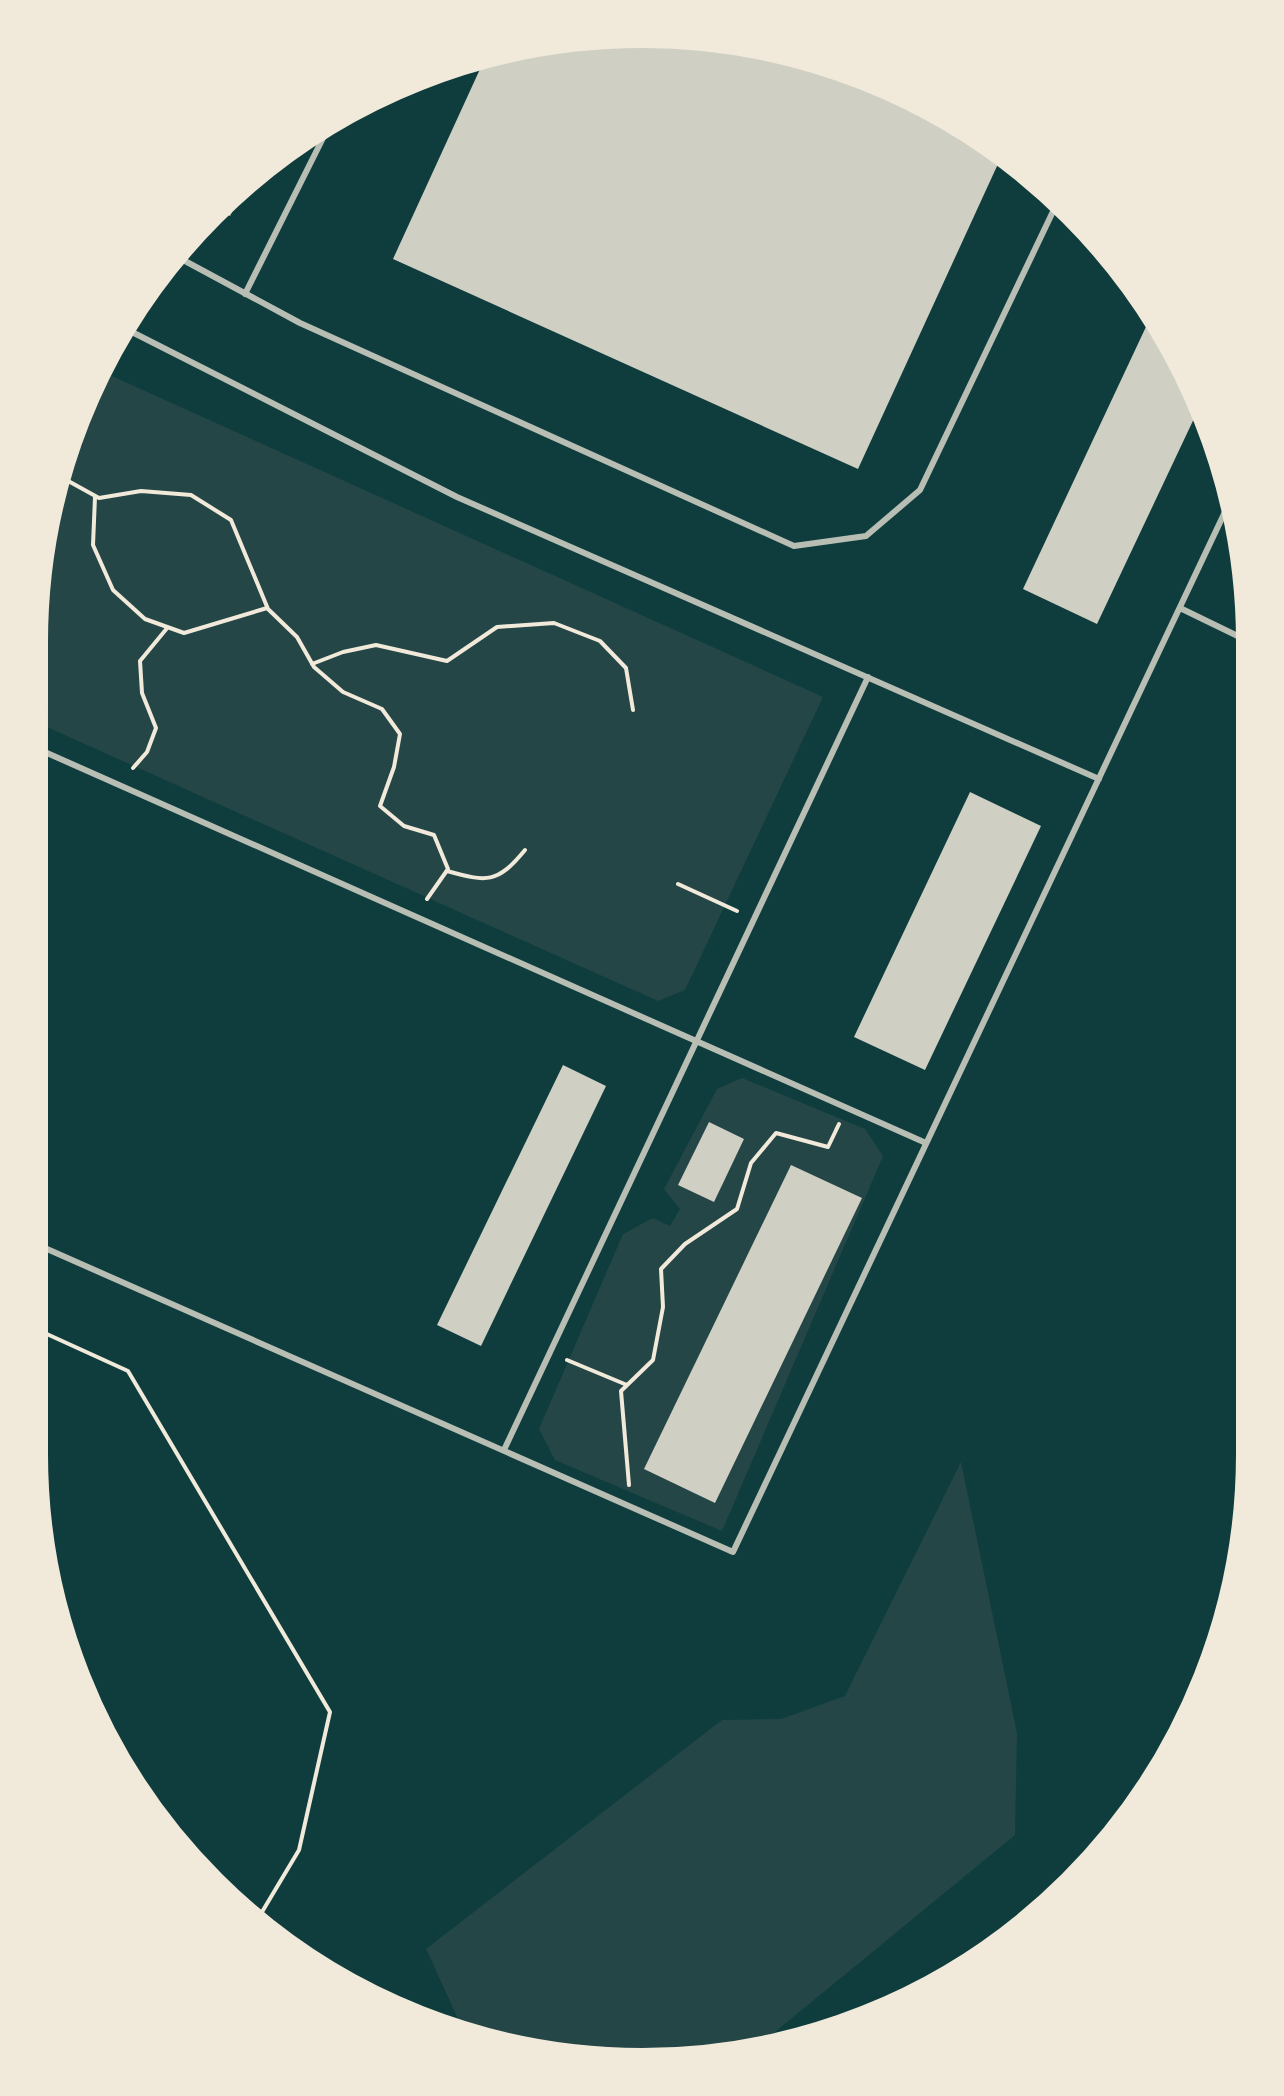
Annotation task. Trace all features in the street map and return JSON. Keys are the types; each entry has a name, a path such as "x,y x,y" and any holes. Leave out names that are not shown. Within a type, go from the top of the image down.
{"street":[{"path":"245,294 325,135"},
{"path":"182,259 300,323 794,546 866,536 920,490 1054,209"},
{"path":"131,331 457,497 1099,778"},
{"path":"44,1248 733,1552 1226,511"},
{"path":"1180,608 1240,637"},
{"path":"504,1450 868,677"},
{"path":"44,752 926,1143"}],"path":[{"path":"66,480 95,497 141,491 191,495 231,520 267,608 297,637 312,664 344,692 382,709 400,734 394,767 380,806 404,826 434,835 447,871"},
{"path":"95,497 93,545 113,590 145,619 184,633 267,608"},
{"path":"312,664 343,652 376,645 447,661 497,627 554,623 600,641 626,669 633,710"},
{"path":"118,784 147,752 156,728 142,693 140,661 168,627"},
{"path":"447,871 482,881 509,870 525,850"},
{"path":"416,916 447,871"},
{"path":"678,884 754,919"},
{"path":"630,1506 626,1430 621,1391 653,1360 663,1307 661,1269 685,1244 737,1209 752,1163 776,1133 828,1147 847,1108"},
{"path":"44,1333 128,1371 330,1712 299,1850 260,1915"},
{"path":"550,1353 627,1385"}],"shaded area":[{"path":"107,374 823,697 685,990 658,1001 44,726 45,603 55,525 75,450"},
{"path":"742,1078 865,1129 883,1156 722,1531 555,1460 539,1429 623,1234 653,1218 670,1226 680,1209 664,1189 717,1089"},
{"path":"961,1462 1017,1733 1015,1835 766,2039 681,2051 603,2051 525,2041 461,2024 426,1949 722,1720 781,1719 845,1696"}],"building":[{"path":"642,44 681,45 759,55 834,75 907,105 975,144 999,162 858,469 393,259 482,66 525,55 603,45"},
{"path":"237,201 230,216 225,214"},
{"path":"1148,323 1179,377 1196,415 1097,624 1023,589"},
{"path":"970,792 1041,826 925,1070 854,1037"},
{"path":"563,1065 606,1086 481,1346 437,1325"},
{"path":"709,1122 744,1139 714,1202 678,1185"},
{"path":"791,1165 862,1198 715,1503 644,1469"}]}
